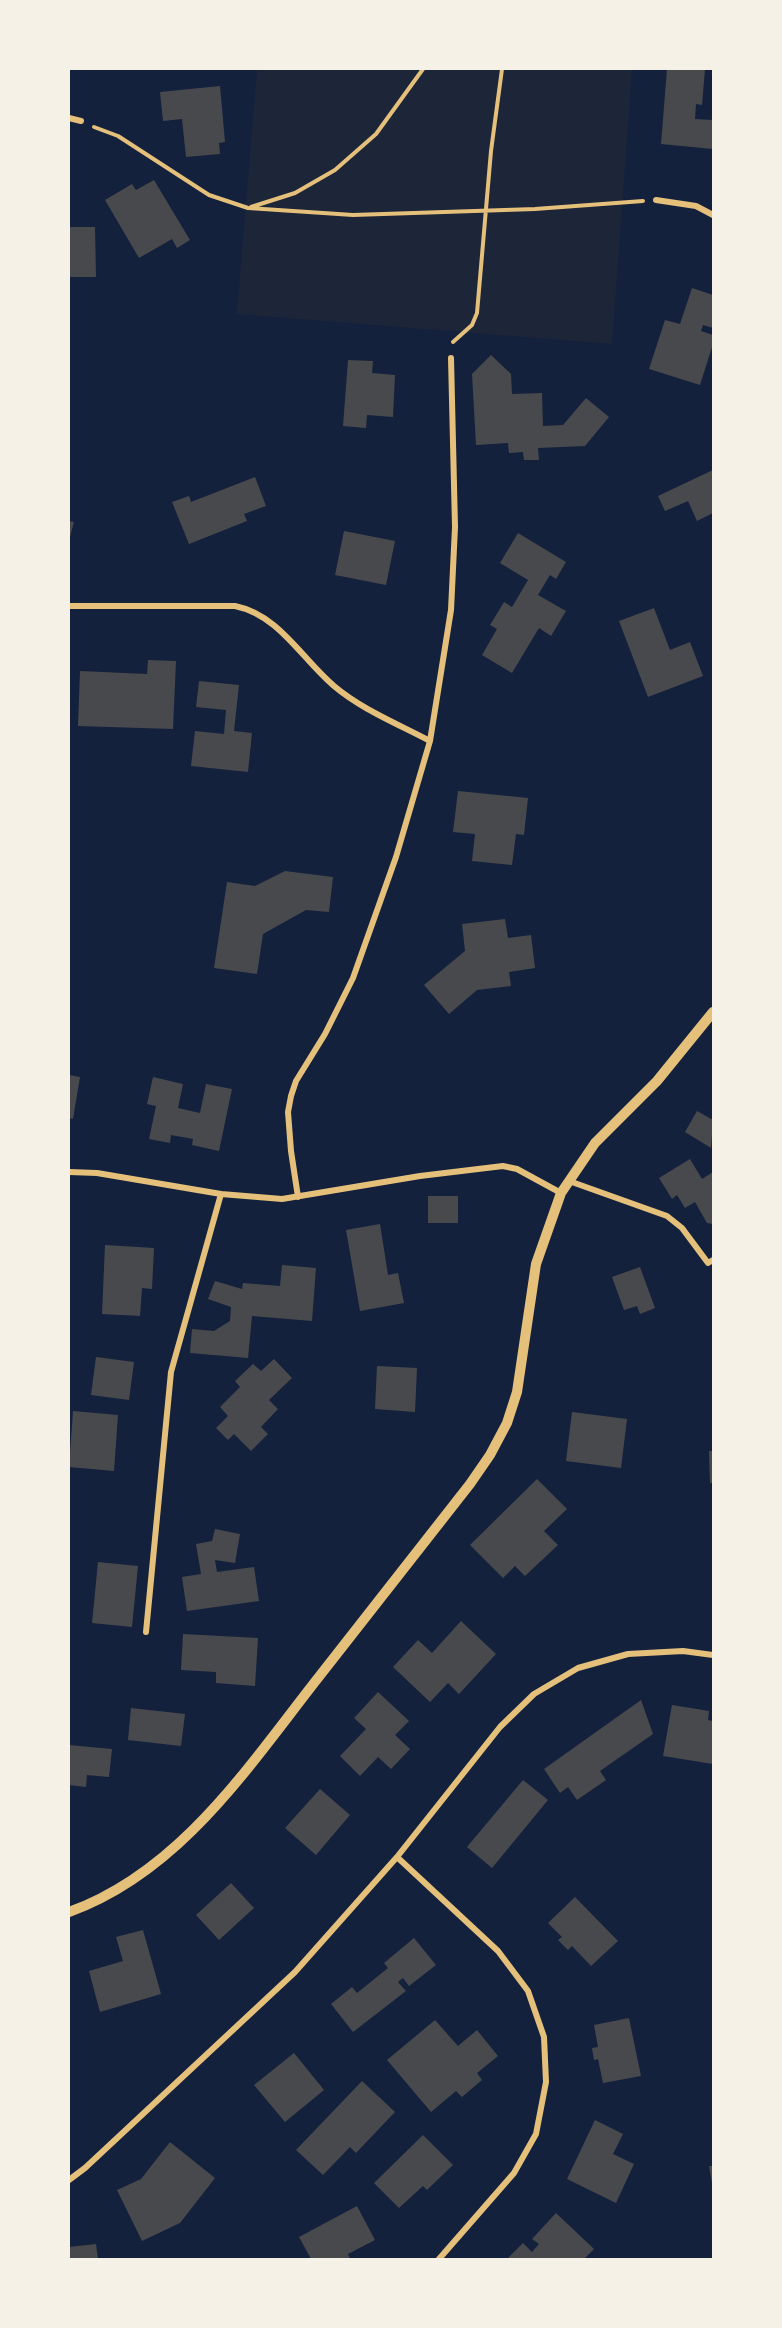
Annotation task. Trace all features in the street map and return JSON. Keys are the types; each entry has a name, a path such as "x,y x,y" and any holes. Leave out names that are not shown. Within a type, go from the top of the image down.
{"street":[{"path":"69,118 81,121"},
{"path":"656,200 696,206 713,215"},
{"path":"298,1197 288,1112 291,1096 296,1081 325,1034 353,978 396,857 430,741 451,610 455,527 451,358"},
{"path":"69,606 235,606 249,609 272,622 334,686 366,708 430,741"},
{"path":"69,1912 123,1885 169,1852 218,1805 483,1465 507,1423 517,1392 536,1264 561,1193 595,1143 657,1081 713,1012"},
{"path":"69,1172 97,1173 221,1194 282,1198 492,1166 517,1169 561,1193"},
{"path":"569,1181 667,1216 682,1228 708,1263 713,1260"},
{"path":"146,1632 171,1372 221,1194"},
{"path":"69,2180 85,2168 295,1972 398,1857 500,1727 534,1694 578,1668 628,1654 683,1651 713,1655"},
{"path":"398,1857 498,1951 528,1991 544,2037 546,2082 536,2134 514,2173 439,2259"}],"path":[{"path":"248,208 295,194 335,170 376,134 423,69"},
{"path":"451,358 452,345 476,320 485,211 502,69"},
{"path":"81,121 118,136 208,195 248,208 353,215 485,211 656,200"}],"shaded area":[{"path":"257,69 632,69 612,344 237,314"}],"building":[{"path":"667,69 705,69 702,105 696,104 695,119 713,120 713,149 661,144"},
{"path":"220,86 225,142 219,143 220,154 186,157 182,119 163,121 160,92"},
{"path":"154,180 190,240 177,248 172,239 139,258 105,200 132,184 136,190"},
{"path":"69,227 95,227 96,277 69,277"},
{"path":"692,288 713,295 713,328 703,325 701,331 713,335 713,344 700,385 649,369 665,320 680,324"},
{"path":"491,355 511,374 512,394 542,393 543,426 563,425 586,398 609,417 585,446 538,448 539,460 524,460 523,452 509,453 508,443 476,445 472,374"},
{"path":"348,360 373,361 372,373 395,375 393,417 367,415 366,428 343,426"},
{"path":"713,470 713,513 697,521 688,501 665,511 658,496"},
{"path":"255,477 266,506 244,514 247,521 189,544 172,502 189,496 191,502"},
{"path":"69,521 74,522 70,537 69,537"},
{"path":"344,531 395,541 386,585 335,575"},
{"path":"518,533 566,562 556,579 550,575 538,595 566,611 551,636 539,628 512,673 482,655 497,629 490,625 504,602 512,607 528,580 500,563"},
{"path":"654,608 670,650 690,642 703,676 648,697 619,621"},
{"path":"148,660 176,661 173,729 78,726 80,671 147,674"},
{"path":"199,681 239,685 234,731 252,733 248,772 191,766 195,731 224,734 226,710 196,707"},
{"path":"458,791 528,798 524,835 516,834 512,865 472,861 475,834 453,832"},
{"path":"285,871 333,877 329,912 306,910 263,934 257,974 214,968 227,882 255,886"},
{"path":"505,919 508,938 531,935 535,968 509,972 511,986 477,990 449,1014 424,985 465,951 462,924"},
{"path":"69,1075 80,1077 73,1119 69,1118"},
{"path":"153,1077 183,1084 178,1108 200,1113 206,1084 232,1089 219,1151 192,1145 193,1139 171,1135 170,1143 149,1139 156,1106 147,1104"},
{"path":"697,1111 713,1120 711,1148 685,1132"},
{"path":"690,1159 702,1179 713,1172 713,1224 707,1223 695,1202 685,1208 677,1195 672,1199 659,1178"},
{"path":"428,1196 458,1196 458,1223 428,1223"},
{"path":"380,1224 388,1275 398,1273 404,1303 360,1311 346,1230"},
{"path":"105,1245 154,1248 152,1289 142,1288 140,1316 102,1314"},
{"path":"282,1265 316,1268 312,1321 252,1316 248,1358 190,1353 192,1329 214,1331 230,1321 231,1307 208,1299 215,1281 242,1289 243,1283 280,1286"},
{"path":"640,1267 655,1308 640,1314 637,1306 624,1310 612,1277"},
{"path":"96,1357 134,1362 129,1400 91,1395"},
{"path":"274,1359 292,1378 269,1400 278,1409 261,1427 268,1434 251,1451 234,1434 228,1440 216,1428 228,1416 220,1407 240,1387 235,1381 253,1364 261,1371"},
{"path":"377,1366 417,1368 415,1412 375,1409"},
{"path":"73,1411 118,1415 114,1471 69,1467"},
{"path":"572,1412 627,1419 621,1468 566,1461"},
{"path":"709,1451 713,1451 713,1483 710,1483"},
{"path":"537,1479 567,1509 544,1531 558,1545 525,1576 515,1566 503,1578 470,1545"},
{"path":"215,1529 240,1534 235,1563 215,1560 217,1572 254,1567 259,1601 187,1611 182,1577 201,1574 196,1544 212,1541"},
{"path":"98,1562 138,1566 132,1627 92,1623"},
{"path":"461,1621 496,1654 459,1694 448,1683 430,1702 393,1667 418,1640 432,1653"},
{"path":"183,1634 258,1638 255,1686 216,1683 216,1672 181,1670"},
{"path":"378,1692 409,1721 395,1735 410,1749 391,1769 378,1757 360,1776 340,1756 366,1729 354,1718"},
{"path":"641,1700 653,1734 600,1771 606,1780 577,1800 568,1787 560,1793 544,1769"},
{"path":"672,1705 709,1711 708,1720 713,1721 713,1764 663,1756"},
{"path":"131,1708 185,1714 181,1746 128,1740"},
{"path":"69,1745 112,1749 109,1777 87,1775 86,1787 69,1785"},
{"path":"523,1780 548,1800 492,1868 467,1847"},
{"path":"320,1789 350,1815 316,1855 285,1828"},
{"path":"231,1883 254,1908 219,1940 196,1915"},
{"path":"575,1897 618,1941 591,1966 572,1946 568,1950 558,1940 562,1937 548,1923"},
{"path":"143,1930 161,1994 100,2012 89,1971 123,1961 116,1937"},
{"path":"414,1938 436,1965 409,1986 403,1978 398,1982 406,1991 353,2032 331,2004 352,1987 357,1993 388,1968 384,1963"},
{"path":"629,2018 641,2076 603,2083 598,2059 594,2060 592,2048 598,2047 594,2025"},
{"path":"435,2020 458,2046 477,2030 498,2056 477,2073 482,2080 462,2097 456,2091 431,2112 387,2060"},
{"path":"294,2053 324,2090 285,2122 254,2085"},
{"path":"362,2081 395,2112 356,2153 350,2147 323,2175 296,2150"},
{"path":"595,2120 623,2134 613,2154 634,2164 616,2203 567,2179"},
{"path":"423,2135 453,2165 427,2190 423,2186 399,2208 374,2183"},
{"path":"170,2142 215,2178 180,2223 142,2241 117,2190 141,2179"},
{"path":"709,2166 713,2166 713,2183 712,2183"},
{"path":"357,2206 375,2240 348,2254 350,2259 311,2259 299,2237"},
{"path":"556,2213 594,2249 584,2259 507,2259 523,2243 532,2252 539,2244 532,2239"},
{"path":"96,2244 98,2259 69,2259 69,2247"}]}
